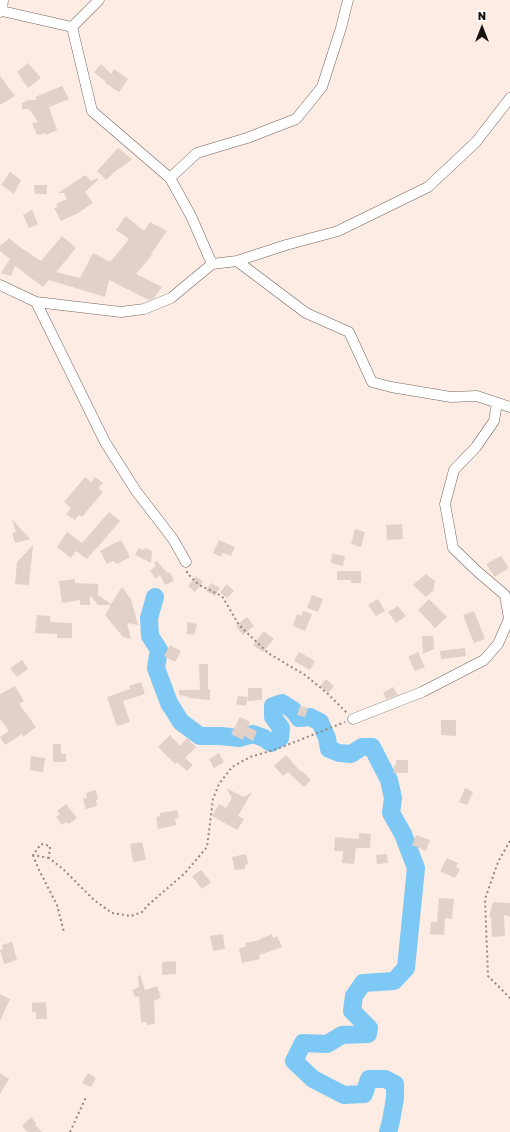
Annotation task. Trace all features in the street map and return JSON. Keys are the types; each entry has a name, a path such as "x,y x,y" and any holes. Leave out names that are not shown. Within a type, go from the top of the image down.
{"street":[{"path":"3,0 1,11 72,27"},
{"path":"72,27 99,0"},
{"path":"170,178 197,153 247,138 296,119 322,87 341,28 348,0"},
{"path":"72,27 92,110 170,178 191,216 212,264"},
{"path":"0,285 36,302 122,312 144,309 171,298 212,264 237,261 286,245 338,231 428,187 476,142 510,98"},
{"path":"237,261 306,313 349,332 372,382 451,398 477,396 510,407"},
{"path":"36,302 105,442 136,491 173,539 186,562"},
{"path":"353,719 436,685 484,660 498,644 509,619 506,595 478,572 453,548 445,504 454,470 476,447 494,421 497,402"}],"path":[{"path":"33,855 49,858 94,900 112,913 131,916 142,912 185,873 207,847 213,799 219,784 232,767 250,757 277,749 353,719 328,694 305,675 268,653 239,625 222,596 200,585 187,573 186,562"},
{"path":"510,841 498,862 484,899 488,976 510,998"},
{"path":"33,855 41,844 50,846 49,858"},
{"path":"33,855 57,905 64,932"},
{"path":"70,1132 86,1097"}],"building":[{"path":"28,63 41,78 28,88 17,72"},
{"path":"101,64 111,74 114,69 128,79 119,92 105,83 106,82 94,72"},
{"path":"0,76 15,96 0,105"},
{"path":"62,86 69,99 49,107 57,130 46,135 45,133 37,135 32,123 38,122 29,109 22,109 22,103 28,100 37,100 35,97"},
{"path":"118,148 132,159 106,180 97,171"},
{"path":"10,172 21,180 14,194 1,185"},
{"path":"85,175 91,181 97,178 98,180 85,192 93,203 78,213 61,221 54,208 58,207 56,204 67,199 64,194 66,193 58,193"},
{"path":"34,185 47,185 47,194 35,194"},
{"path":"32,210 38,224 29,228 23,215"},
{"path":"126,216 144,231 150,222 167,231 151,254 152,255 136,274 162,287 154,298 149,300 109,280 105,297 49,280 43,287 15,266 11,276 1,273 10,259 0,251 0,246 9,238 41,261 62,236 76,248 56,272 80,278 93,253 110,262 129,239 116,230"},
{"path":"85,477 91,482 95,477 103,483 98,488 103,492 82,517 79,515 75,520 66,514 71,508 64,502"},
{"path":"109,512 120,521 87,559 76,551 71,558 57,547 67,532 82,543"},
{"path":"12,519 30,539 15,543 12,533 16,532"},
{"path":"402,524 403,539 387,540 386,525"},
{"path":"355,529 365,532 361,547 351,544"},
{"path":"121,540 130,557 117,564 113,561 107,564 100,551"},
{"path":"219,540 235,547 231,556 223,553 221,557 213,553"},
{"path":"33,545 29,585 15,584 17,562"},
{"path":"139,548 143,550 146,548 152,551 151,563 135,555"},
{"path":"332,554 345,556 343,566 331,563"},
{"path":"501,556 509,568 495,577 486,564"},
{"path":"157,561 167,573 170,572 174,581 165,585 160,575 156,579 150,571 156,566 154,563"},
{"path":"337,571 361,571 361,583 351,583 351,580 337,580"},
{"path":"426,574 435,581 433,591 426,597 413,585"},
{"path":"196,576 203,582 195,592 188,586"},
{"path":"75,579 75,583 98,584 98,595 111,604 122,587 131,599 138,625 127,623 131,639 123,637 105,615 111,605 98,605 90,595 90,605 80,605 80,600 62,603 59,581"},
{"path":"211,583 220,588 215,596 206,591"},
{"path":"227,584 234,591 227,598 220,592"},
{"path":"312,595 323,599 318,612 307,608"},
{"path":"378,599 385,611 376,616 368,605"},
{"path":"429,599 447,617 435,628 418,610"},
{"path":"398,606 406,616 396,623 388,612"},
{"path":"303,611 312,614 305,631 293,626 297,614 301,616"},
{"path":"474,611 485,639 474,643 463,615"},
{"path":"37,615 50,616 50,622 72,623 72,638 57,638 57,634 35,633"},
{"path":"247,617 254,626 243,635 236,626"},
{"path":"187,622 197,624 194,635 187,634"},
{"path":"264,631 274,639 263,652 253,645"},
{"path":"422,636 433,636 434,649 423,654"},
{"path":"170,645 181,651 175,662 164,656"},
{"path":"465,648 466,656 441,659 440,651"},
{"path":"299,652 315,661 310,670 294,661"},
{"path":"418,652 425,667 415,671 408,657"},
{"path":"22,660 28,669 17,677 10,668"},
{"path":"199,664 208,664 208,689 210,689 210,700 189,698 179,695 179,690 200,689"},
{"path":"326,679 334,686 328,693 320,686"},
{"path":"141,682 145,694 123,701 130,722 117,726 107,697 130,689 129,686"},
{"path":"15,686 24,701 19,704 36,727 23,737 22,734 5,745 0,737 9,731 0,719 0,694"},
{"path":"393,687 398,695 386,699 383,693"},
{"path":"248,688 262,688 262,700 248,701"},
{"path":"238,696 248,697 246,706 236,704"},
{"path":"300,706 308,708 305,717 297,715"},
{"path":"240,717 250,722 248,727 257,731 253,741 244,736 243,740 231,734"},
{"path":"441,720 456,720 456,736 441,735"},
{"path":"170,735 180,746 187,738 196,747 185,758 193,765 187,771 177,762 175,764 158,747"},
{"path":"53,744 61,744 61,754 66,754 66,762 53,762"},
{"path":"219,753 224,762 214,768 209,759"},
{"path":"286,755 301,772 302,771 311,780 304,787 288,772 283,776 274,766"},
{"path":"31,756 45,758 43,772 30,770"},
{"path":"396,760 408,760 408,773 394,773 394,765 396,765"},
{"path":"226,788 244,797 252,792 238,816 244,819 237,830 212,816 219,804 226,808 232,798"},
{"path":"465,788 473,792 467,805 459,802"},
{"path":"96,790 98,799 96,800 97,806 86,809 83,799 87,798 86,793"},
{"path":"66,804 77,818 69,824 66,822 62,825 56,817 60,814 57,811"},
{"path":"177,810 179,818 175,819 176,825 158,829 156,817 160,816 160,813"},
{"path":"359,833 371,834 370,848 356,848 354,864 342,863 343,851 334,851 335,837 359,839"},
{"path":"416,835 430,840 426,851 412,845"},
{"path":"142,842 146,860 133,862 130,844"},
{"path":"246,854 248,864 245,865 245,869 235,870 232,857"},
{"path":"387,854 388,863 377,864 376,855"},
{"path":"447,858 458,863 456,867 460,869 455,878 440,871"},
{"path":"201,870 211,882 202,889 192,876"},
{"path":"439,898 454,899 452,919 445,918 444,935 430,934 431,922 437,922"},
{"path":"493,902 510,903 510,917 504,915 505,936 492,937 491,917 489,917"},
{"path":"223,934 225,949 213,951 210,936"},
{"path":"272,934 273,938 277,936 282,947 259,955 260,959 242,963 239,948 246,947 245,943 260,940"},
{"path":"12,942 17,960 4,964 0,950 3,949 2,945"},
{"path":"176,961 176,974 162,975 162,962"},
{"path":"140,975 145,990 157,986 161,998 154,1001 155,1024 147,1025 146,1022 141,1022 139,996 135,997 132,990 139,987 138,976"},
{"path":"0,994 10,999 0,1021"},
{"path":"46,1002 47,1019 36,1019 36,1012 32,1012 32,1003"},
{"path":"0,1073 9,1079 0,1094"},
{"path":"88,1073 96,1078 91,1087 82,1083"},
{"path":"31,1117 36,1123 35,1125 42,1132 28,1132 22,1126"}],"waterway":[{"path":"155,597 149,618 150,636 159,650 156,668 169,703 181,722 200,736 239,738 253,734 264,738 271,743 280,738 281,728 273,717 273,706 282,703 293,710 299,718 310,717 320,722 327,738 329,749 339,753 351,754 362,747 372,747 389,780 393,798 391,813 403,834 416,868 406,968 394,981 363,983 354,996 352,1011 369,1028 368,1034 342,1035 327,1044 303,1043 294,1061 313,1079 344,1095 364,1094 369,1079 385,1079 395,1084 395,1098 388,1132"}]}
